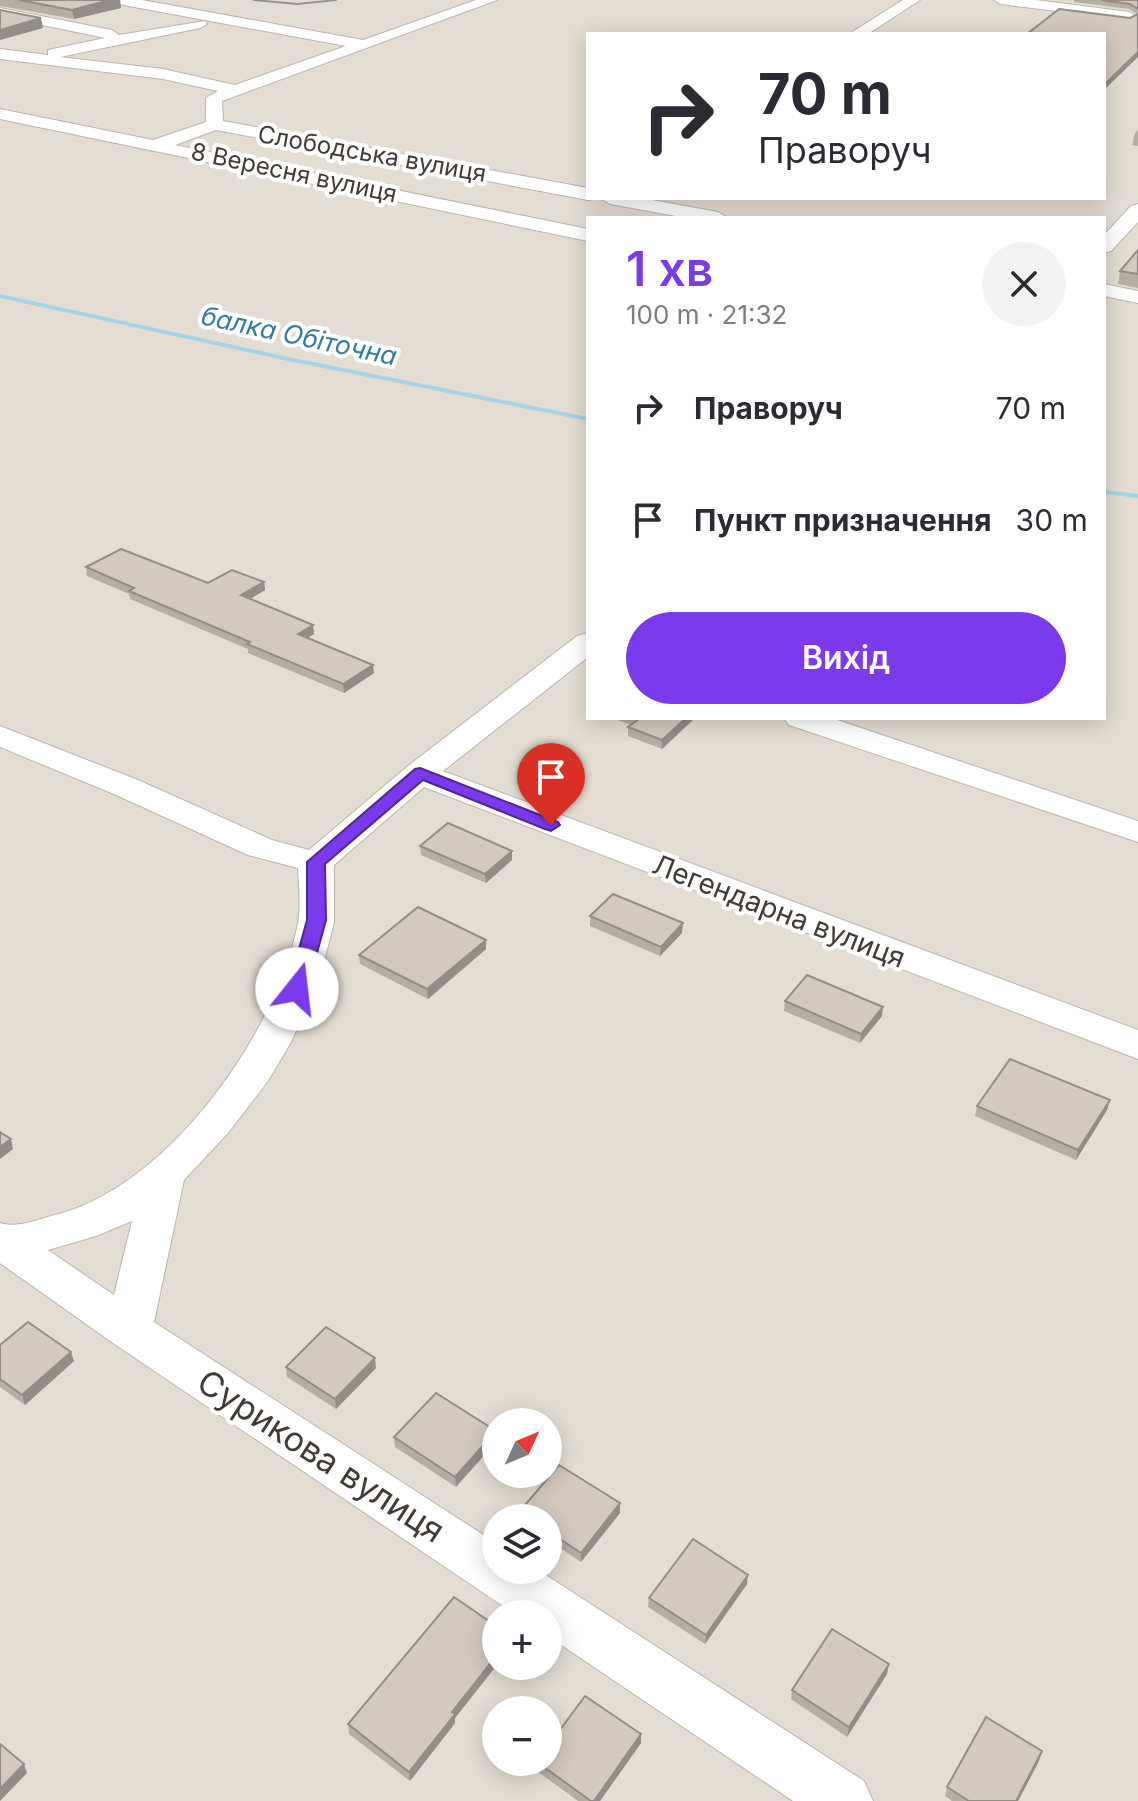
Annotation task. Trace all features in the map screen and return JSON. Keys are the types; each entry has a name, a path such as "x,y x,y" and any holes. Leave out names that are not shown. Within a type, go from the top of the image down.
{"street":[{"path":"118,0 364,44"},
{"path":"215,125 214,98 490,0"},
{"path":"860,32 913,0"},
{"path":"1001,0 1134,12"},
{"path":"0,12 122,38"},
{"path":"1112,30 1134,12"},
{"path":"25,60 219,19"},
{"path":"0,54 25,60 163,74 236,90"},
{"name":"8 Вересня вулиця","path":"0,114 159,144 586,235"},
{"name":"Слободська вулиця","path":"159,144 215,125 586,194"},
{"path":"621,200 707,216"},
{"path":"1106,245 1138,210"},
{"path":"1106,290 1138,297"},
{"path":"316,862 420,773 586,646"},
{"path":"806,720 1138,832"},
{"path":"0,736 126,787 260,848 316,862"},
{"name":"Легендарна вулиця","path":"420,773 507,809 1138,1045"},
{"path":"3,1242 68,1227 121,1207 164,1175 225,1111 264,1059 297,989 317,920 316,862"},
{"path":"129,1330 164,1175"},
{"name":"Сурикова вулиця","path":"3,1242 129,1330 844,1801"}],"shaded area":[{"path":"0,0 1138,0 1138,1801 0,1801"}],"building":[{"path":"19,0 110,0 72,10"},
{"path":"1101,0 1138,0 1138,9 1130,4"},
{"path":"1059,9 1130,18 1138,14 1138,52 1106,83 1106,32 1030,32"},
{"path":"0,10 41,18 0,30"},
{"path":"1138,250 1138,274 1120,271"},
{"path":"121,549 208,583 232,570 264,582 241,595 313,625 298,634 373,665 343,684 129,591 134,588 86,567"},
{"path":"638,720 684,720 662,740 628,727"},
{"path":"448,823 512,851 485,874 420,846"},
{"path":"613,894 683,923 661,947 590,916"},
{"path":"418,907 486,940 427,989 359,955"},
{"path":"807,975 883,1007 861,1034 785,1001"},
{"path":"1010,1059 1110,1100 1078,1150 977,1106"},
{"path":"0,1132 11,1139 0,1147"},
{"path":"28,1322 71,1352 22,1395 0,1379 0,1345"},
{"path":"326,1327 375,1358 335,1399 286,1367"},
{"path":"436,1393 482,1422 482,1447 455,1477 394,1437"},
{"path":"562,1467 620,1503 581,1553 562,1540 562,1504 526,1504 539,1488 562,1488"},
{"path":"693,1539 748,1575 706,1635 649,1598"},
{"path":"454,1597 482,1616 482,1674 409,1772 348,1724"},
{"path":"832,1629 889,1664 849,1727 792,1690"},
{"path":"585,1696 641,1734 594,1801 556,1776 562,1776 562,1727"},
{"path":"986,1717 1042,1751 1016,1801 969,1801 947,1787"},
{"path":"0,1744 24,1764 0,1789"}],"waterway":[{"name":"балка Обіточна","path":"0,296 288,359 586,419"},
{"name":"балка Обіточна","path":"1106,492 1138,496"}],"tram line":[{"path":"254,0 297,4 336,0"}],"route":[{"path":"297,989 317,920 316,862 420,773 551,825"}]}
